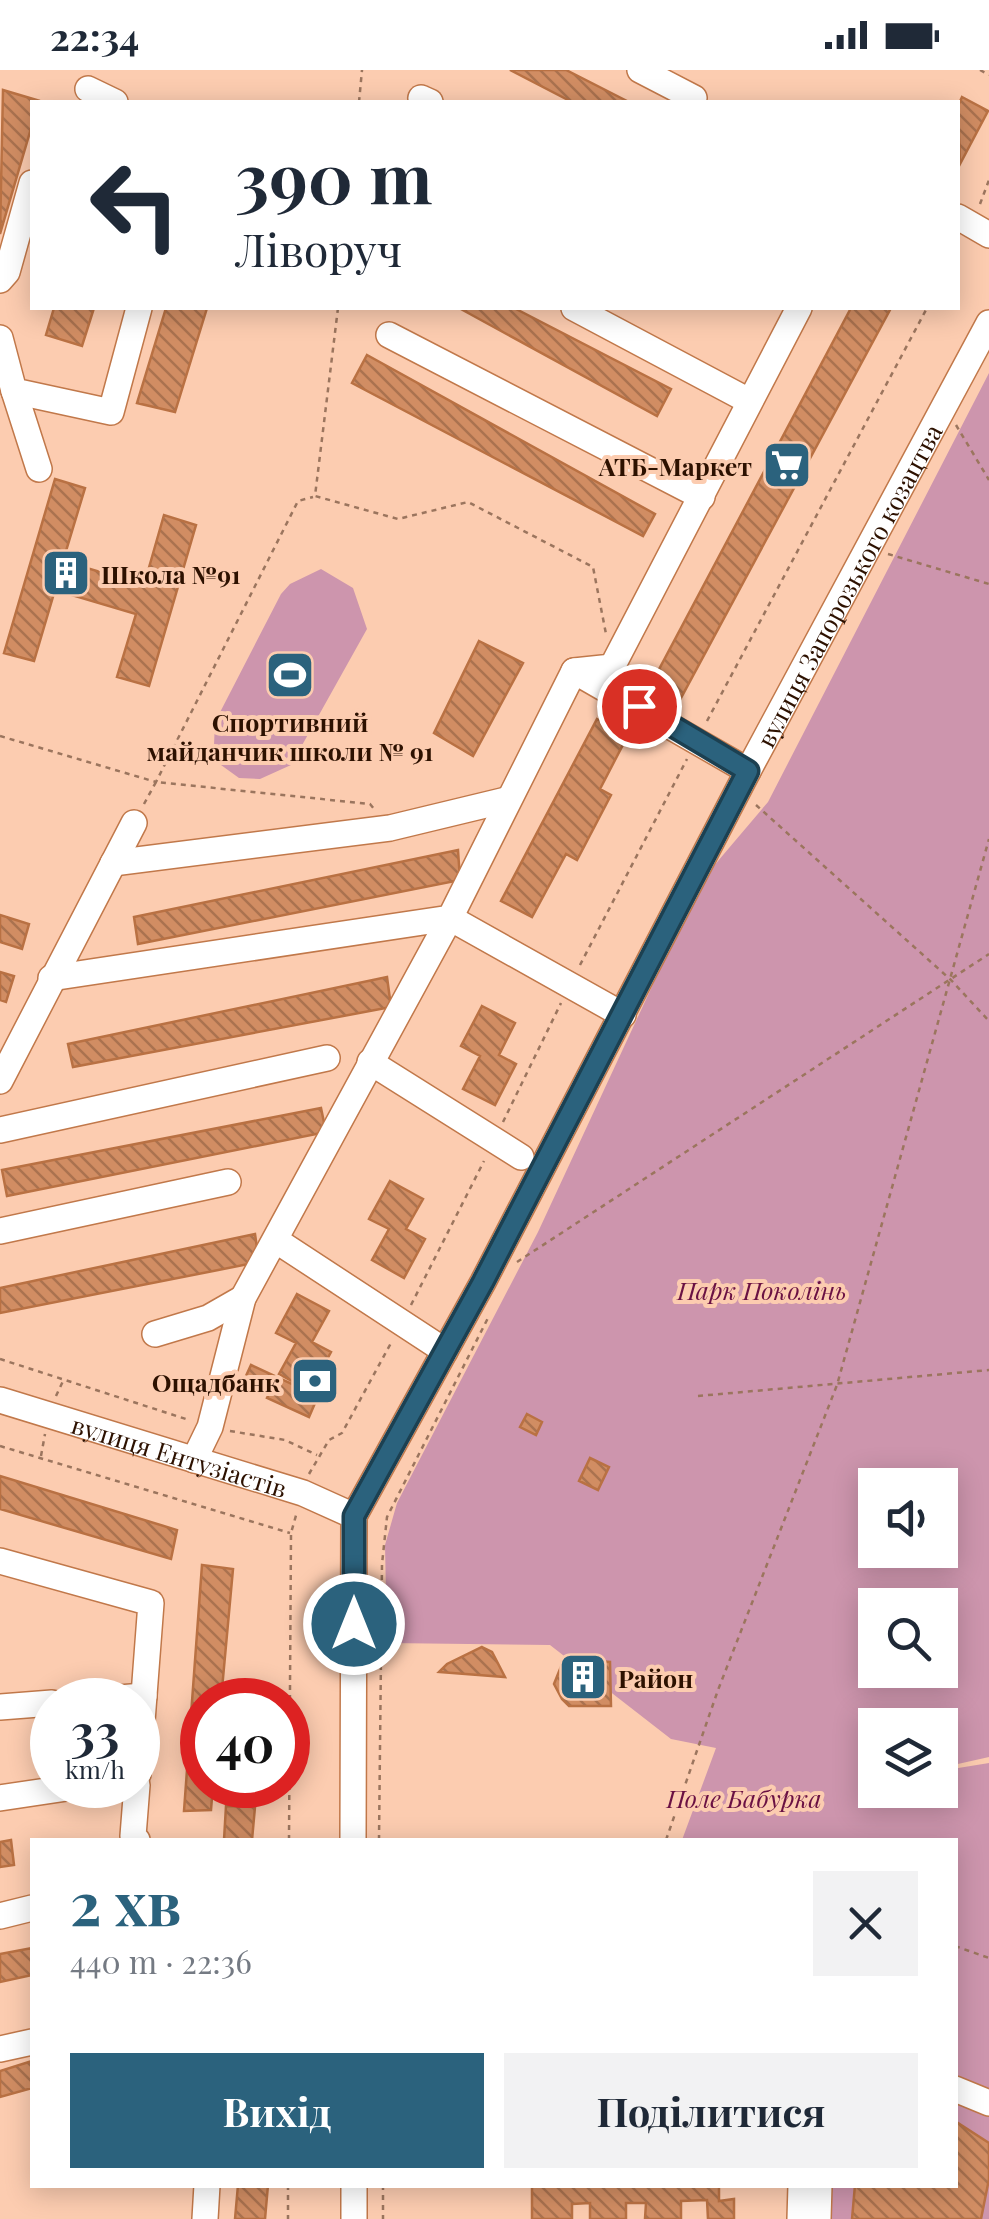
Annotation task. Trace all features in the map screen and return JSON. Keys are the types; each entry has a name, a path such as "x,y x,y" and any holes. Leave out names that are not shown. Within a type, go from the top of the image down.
{"street":[{"path":"640,70 694,98"},
{"path":"88,89 111,100"},
{"path":"0,280 7,272 30,191"},
{"path":"14,392 111,412 138,310"},
{"path":"578,310 749,401"},
{"path":"574,670 612,667 798,310"},
{"name":"вулиця Запорозького козацтва","path":"353,1838 354,1516 989,323"},
{"path":"389,335 702,496"},
{"path":"0,338 39,469"},
{"path":"574,670 748,771"},
{"path":"194,1460 210,1427 243,1298 450,918 574,670"},
{"path":"113,863 390,828 506,800"},
{"path":"0,1081 134,823"},
{"path":"51,978 450,918 623,1015"},
{"path":"0,1130 327,1058"},
{"path":"370,1062 520,1157"},
{"path":"0,1231 228,1182"},
{"path":"277,1241 403,1320 444,1351"},
{"path":"155,1334 208,1318 243,1298"},
{"name":"вулиця Ентузіастів","path":"0,1400 303,1493 354,1516"},
{"path":"0,1561 151,1602 145,1678"},
{"path":"0,1706 30,1704"},
{"path":"0,1798 30,1794"},
{"path":"135,1808 135,1838"},
{"path":"0,1916 30,1908"},
{"path":"0,2049 30,2042"},
{"path":"958,2091 989,2103"},
{"path":"205,2219 206,2188"},
{"path":"354,2188 354,2219"},
{"path":"800,2219 801,2188"},
{"path":"818,2219 819,2188"}],"path":[{"path":"359,100 362,70"},
{"path":"980,70 989,75"},
{"path":"973,225 989,180"},
{"path":"315,496 338,310"},
{"path":"307,1479 317,1455 329,1440 342,1433 403,1320 569,986 926,310"},
{"path":"945,436 953,420 989,480"},
{"path":"134,823 298,501 315,496 398,520 468,502 593,567 606,634"},
{"path":"868,548 989,584"},
{"path":"0,736 156,782 370,804 390,828"},
{"path":"754,804 951,980 989,1021"},
{"path":"667,1838 718,1690 837,1385 989,839"},
{"path":"526,1245 517,1262 989,954"},
{"path":"379,1838 382,1564 387,1517 491,1313"},
{"path":"0,1359 210,1427 286,1440 317,1455"},
{"path":"698,1396 989,1370"},
{"path":"56,1397 63,1379"},
{"path":"41,1458 46,1428"},
{"path":"0,1446 291,1533"},
{"path":"289,1838 291,1533 298,1510"},
{"path":"958,1947 989,1958"},
{"path":"288,2188 288,2219"},
{"path":"383,2188 383,2219"}],"green space":[{"name":"Парк Поколінь","path":"989,373 989,1757 958,1764 958,1708 858,1708 858,1808 958,1808 958,1768 989,1763 989,2219 829,2219 829,2188 958,2188 958,1838 683,1838 716,1748 671,1739 550,1645 387,1643 385,1545 397,1503 538,1232 701,881 768,802"},
{"name":"Спортивний майданчик школи № 91","path":"321,569 353,588 367,629 291,765 260,779 239,778 221,765 214,745 215,722 281,594 290,584"}],"building":[{"path":"510,70 566,70 625,100 568,100"},
{"path":"3,90 37,100 30,100 30,132 0,234"},
{"path":"962,97 988,111 960,164"},
{"path":"53,310 93,310 82,346 46,335"},
{"path":"165,310 206,310 175,412 137,403"},
{"path":"463,310 518,310 671,389 657,416"},
{"path":"850,310 890,310 668,722 639,707"},
{"path":"367,355 655,514 643,536 352,383"},
{"name":"Школа №91","path":"55,479 85,488 63,561 144,585 164,515 196,525 149,686 117,677 136,614 55,590 34,661 4,653"},
{"path":"479,641 523,663 473,756 434,733"},
{"path":"597,719 628,735 600,789 611,795 577,860 566,854 532,917 501,901"},
{"path":"458,850 460,880 138,944 134,917"},
{"path":"0,915 29,924 22,949 0,942"},
{"path":"0,972 14,976 6,1002 0,1000"},
{"path":"387,977 391,1007 73,1067 68,1044"},
{"path":"482,1006 515,1023 499,1055 516,1064 495,1105 463,1089 480,1056 461,1046"},
{"path":"321,1108 326,1132 7,1196 2,1170"},
{"path":"390,1181 423,1199 406,1229 425,1239 404,1278 372,1260 389,1229 369,1219"},
{"path":"255,1234 259,1262 0,1313 0,1288"},
{"path":"297,1294 329,1311 312,1342 331,1352 310,1391 279,1374 296,1343 276,1333"},
{"path":"251,1365 318,1396 309,1417 267,1398 272,1388 246,1376"},
{"path":"527,1414 542,1422 536,1435 520,1427"},
{"path":"590,1458 609,1467 598,1490 579,1481"},
{"path":"0,1476 177,1530 171,1559 0,1509"},
{"path":"202,1565 233,1569 223,1678 194,1678"},
{"path":"482,1647 492,1652 505,1677 439,1672 447,1664"},
{"name":"Район","path":"564,1659 610,1662 611,1706 569,1706 562,1699 554,1684"},
{"path":"184,1808 211,1808 211,1810 184,1811"},
{"path":"226,1808 255,1808 252,1838 224,1838"},
{"path":"11,1840 14,1865 0,1867 0,1842"},
{"path":"30,1948 30,1975 0,1982 0,1954"},
{"path":"30,2062 30,2089 0,2097 0,2071"},
{"path":"958,2123 989,2143 989,2179 981,2219 852,2219 855,2188 958,2188"},
{"path":"238,2188 268,2188 265,2219 235,2219"},
{"path":"532,2188 719,2188 719,2201 734,2199 734,2219 708,2219 707,2200 681,2201 681,2219 645,2219 646,2203 626,2203 626,2219 590,2219 590,2203 572,2204 572,2219 532,2219"}],"place":[{"name":"АТБ-Маркет","path":"787,465"},
{"name":"Школа №91","path":"66,573"},
{"name":"Спортивний майданчик школи № 91","path":"290,675"},
{"name":"Ощадбанк","path":"315,1381"},
{"name":"Район","path":"583,1677"}],"route":[{"path":"354,1624 354,1516 483,1282 748,771 639,706"}],"park label":[{"name":"Поле Бабурка","path":"744,1797"}]}
